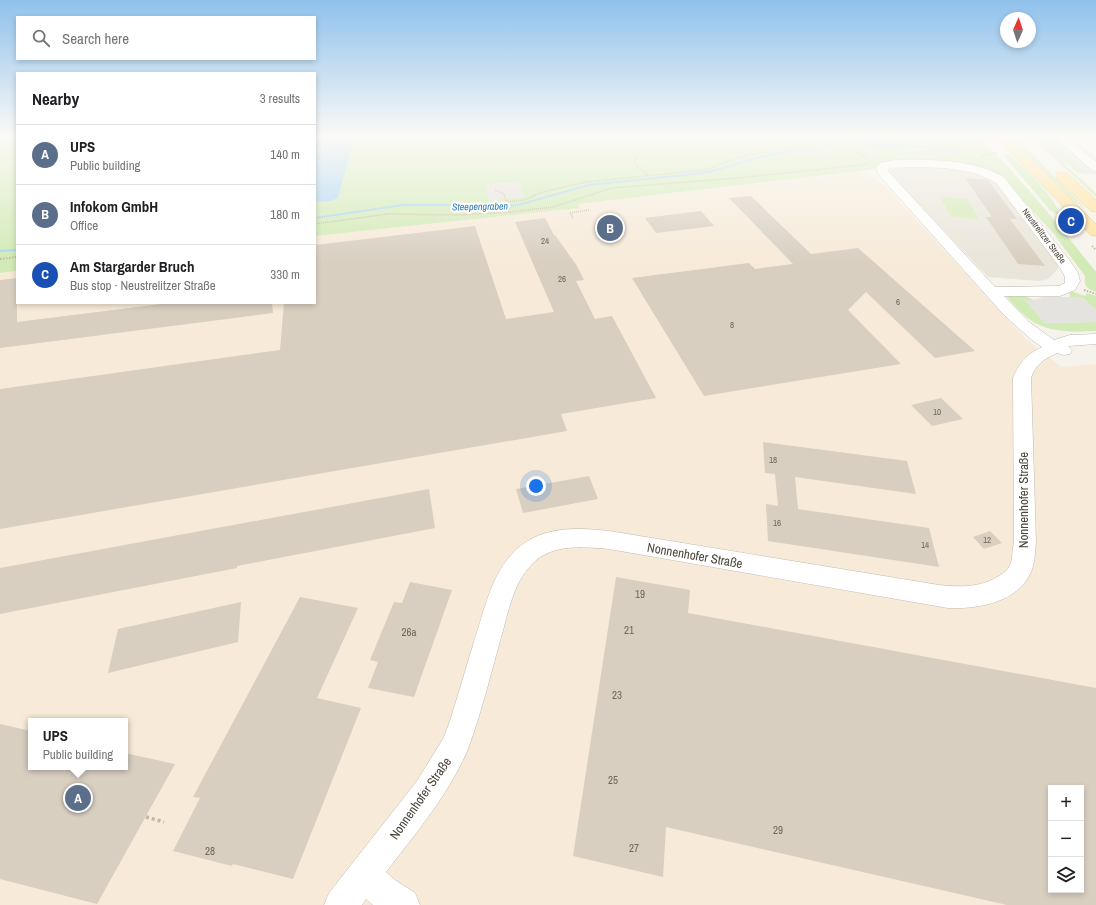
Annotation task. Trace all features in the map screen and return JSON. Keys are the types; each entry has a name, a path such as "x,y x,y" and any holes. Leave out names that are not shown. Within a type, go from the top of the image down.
{"main road":[{"path":"1042,177 1096,232"},
{"path":"1064,177 1096,208"}],"street":[{"name":"Neustrelitzer Straße","path":"887,177 992,292 1060,292 1067,290 1073,281 1072,275 1066,264 1000,180 995,177"},
{"path":"992,292 1020,322 1054,348 1070,352 1096,353"},
{"name":"Nonnenhofer Straße","path":"341,905 428,792 446,763 463,724 504,586 511,572 521,559 541,545 554,540 569,538 609,540 939,596 966,598 982,597 997,591 1012,581 1019,572 1025,542 1022,378 1025,368 1031,360 1040,353 1054,348 1061,342 1096,339"},
{"path":"365,874 383,892 403,905"}],"path":[{"path":"507,202 524,200 543,192 586,182 632,177"},
{"path":"316,224 387,214 461,215 553,207 599,191 637,185 745,177"},
{"path":"495,190 504,194 510,211"},
{"path":"572,218 570,213 589,210"},
{"path":"0,259 16,257"},
{"path":"146,817 164,822"}],"shaded area":[{"path":"813,177 869,177 884,185 1026,339 1061,367 1096,364 1096,905 0,905 0,273 16,271 16,304 316,304 316,236 578,208 577,204"},
{"path":"893,177 989,177 995,180 1060,264 1057,270 1048,279 1040,281 988,277"},
{"path":"519,182 524,197 489,200 485,185"},
{"path":"1043,297 1082,297 1096,310 1096,322 1045,323 1025,300 1034,300"}],"green space":[{"path":"0,177 16,177 16,271 0,273"},
{"path":"316,177 806,177 577,204 579,208 316,236","holes":["519,182 524,197 489,200 485,185"]},
{"path":"994,177 1017,177 1053,219 1096,272 1096,292 1086,287 1085,276 1053,233 1004,180"},
{"path":"1022,177 1032,177 1052,199 1059,214 1056,214 1050,210"},
{"path":"1050,177 1055,177 1096,219 1085,208 1075,202"},
{"path":"1075,177 1079,177 1096,193 1096,197"},
{"path":"940,197 967,199 979,219 951,216"},
{"path":"1071,291 1085,296 1087,293 1096,296 1096,310 1082,297 1070,297 1069,292"},
{"path":"1020,294 1034,300 1025,300 1045,323 1096,322 1096,331 1061,331 1036,324 1022,313 1005,295"}],"water":[{"path":"316,177 344,177 338,198 331,201 316,202"}],"building":[{"path":"965,178 988,180 1017,219 1010,219 1045,266 1018,264 986,217 992,217"},
{"path":"751,196 811,254 858,248 975,351 935,358 866,292 848,310 901,364 704,396 632,278 749,263 755,269 793,264 729,198"},
{"path":"701,211 714,226 656,233 645,218"},
{"path":"545,218 554,235 577,266 584,280 576,281 595,319 612,316 656,398 561,414 567,431 0,529 0,389 280,350 284,304 316,304 316,245 475,226 506,319 554,312 515,222"},
{"path":"16,278 17,322 161,304 272,304 273,313 0,348 0,280"},
{"path":"941,398 963,419 932,426 911,405"},
{"path":"763,442 907,461 916,494 795,477 798,509 929,528 939,567 768,541 766,504 778,506 775,474 765,473"},
{"path":"589,476 598,499 523,513 516,489"},
{"path":"429,489 435,528 0,614 0,568"},
{"path":"990,531 1002,543 984,549 973,537"},
{"path":"616,577 690,590 688,613 1096,688 1096,905 1007,905 666,827 663,877 573,856"},
{"path":"410,582 452,590 414,697 368,688 378,662 370,660 394,602 402,603"},
{"path":"300,597 358,608 317,698 361,708 293,879 233,864 232,866 173,851 200,798 193,797"},
{"path":"241,602 238,642 108,673 118,629"},
{"path":"0,724 28,730 28,770 128,770 128,754 175,764 97,904 0,879"}],"waterway":[{"name":"Steepengraben","path":"316,218 403,205 458,205 488,207 518,205 589,185 663,177"},
{"name":"Steepengraben","path":"0,251 16,250"}],"place":[{"name":"Am Stargarder Bruch","path":"1071,221"},
{"name":"Infokom GmbH","path":"610,228"},
{"name":"UPS","path":"78,798"}]}
